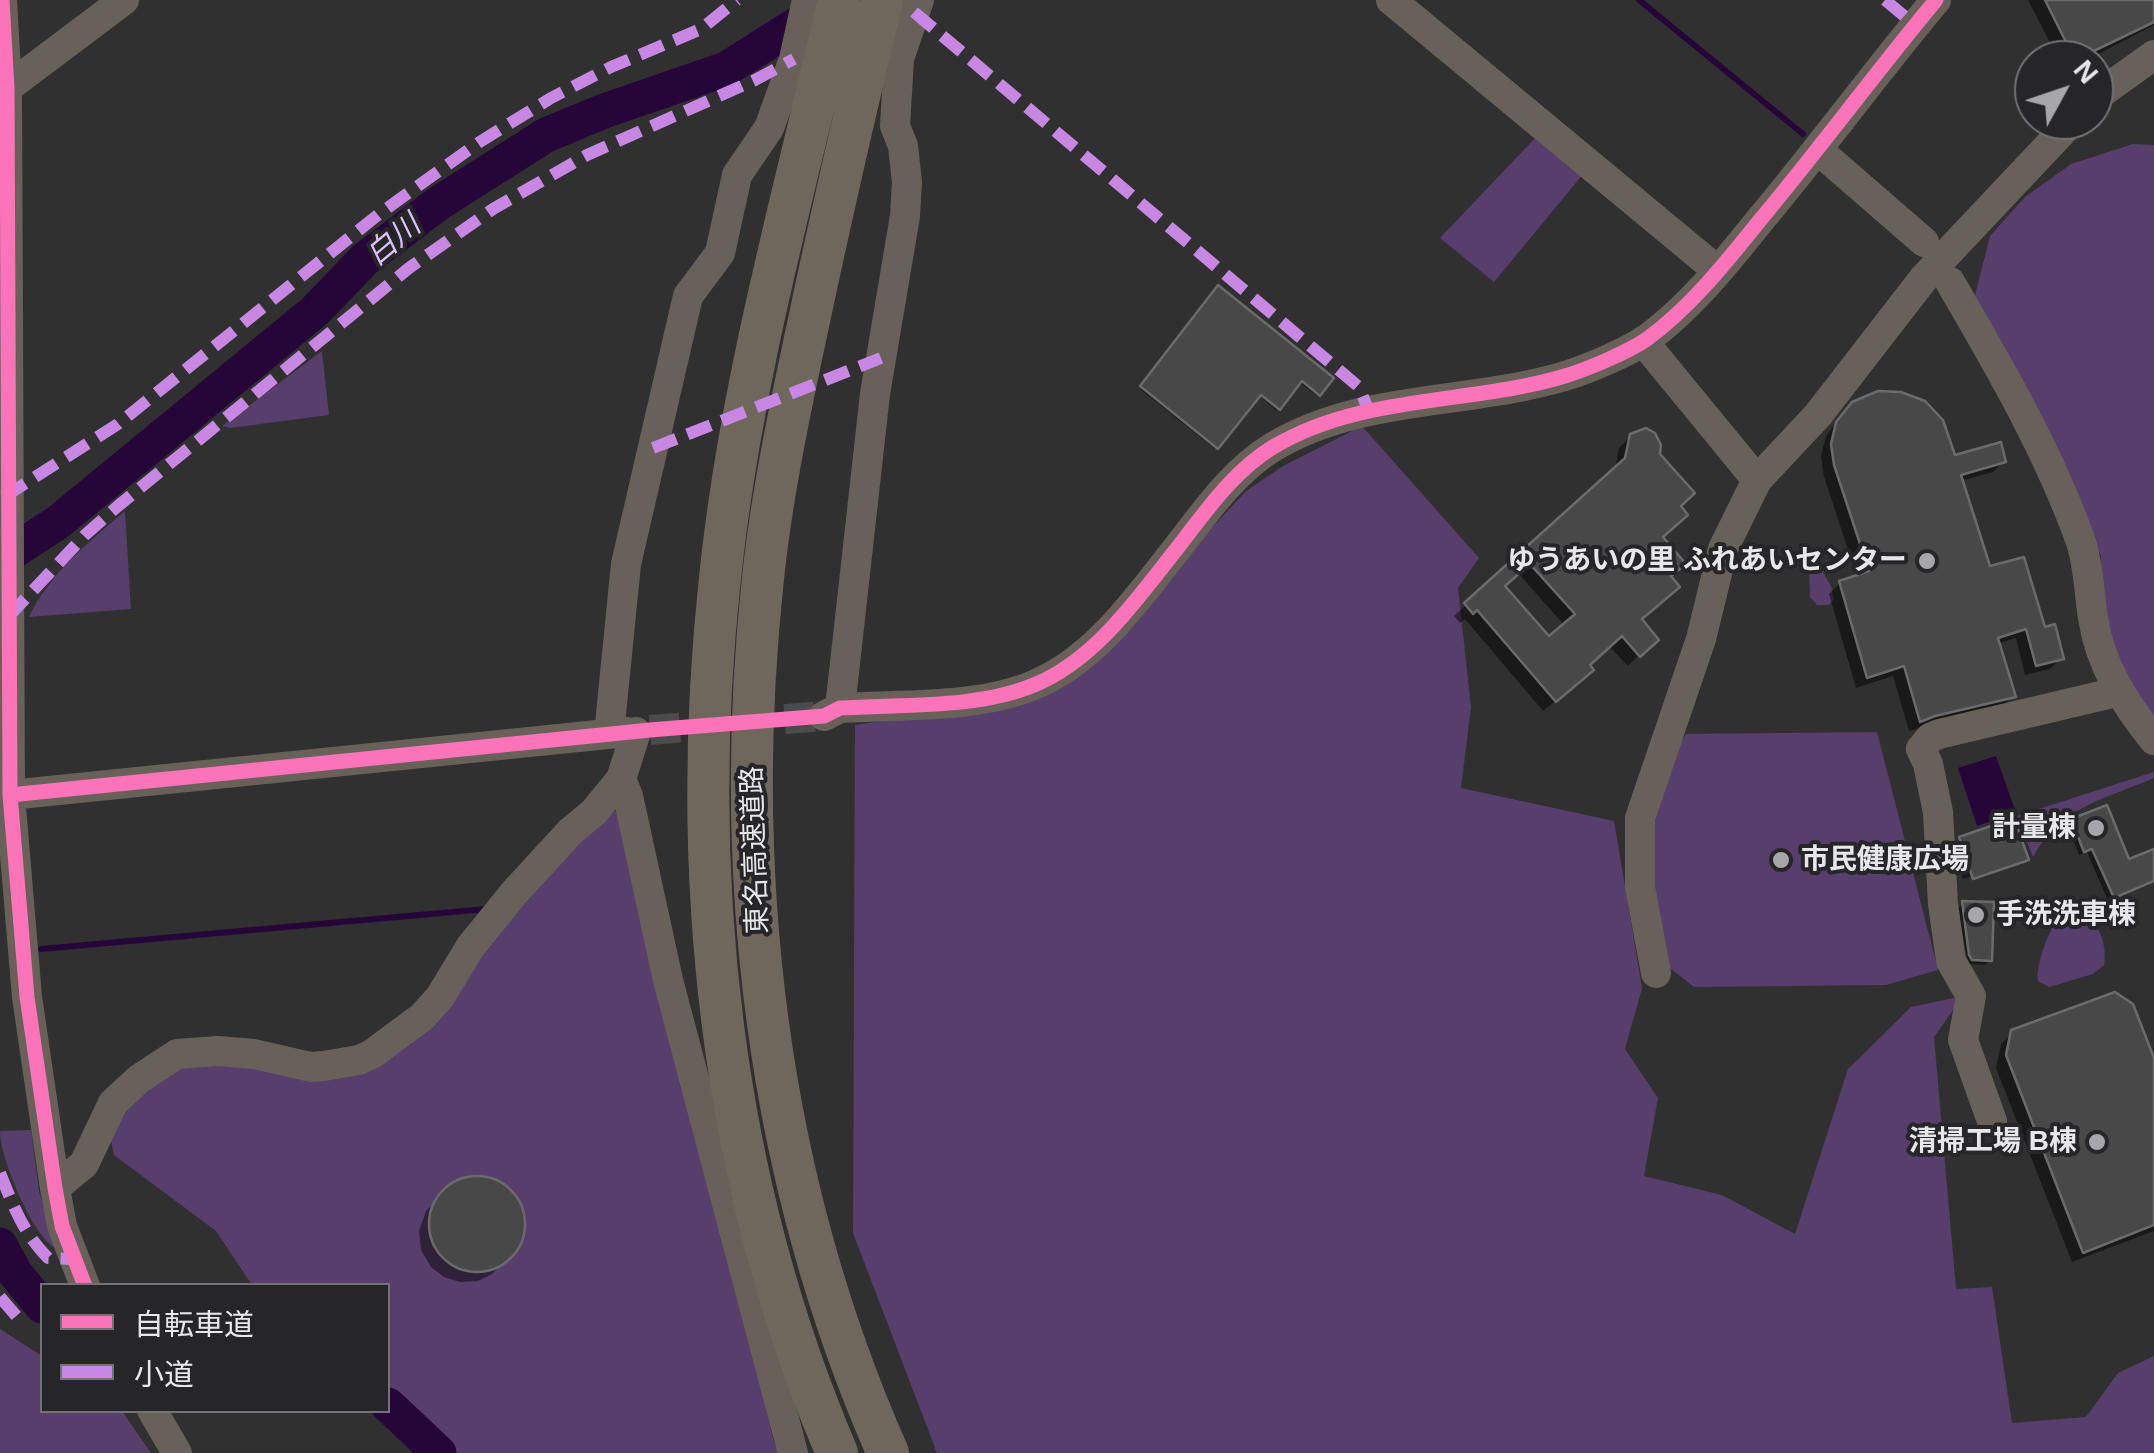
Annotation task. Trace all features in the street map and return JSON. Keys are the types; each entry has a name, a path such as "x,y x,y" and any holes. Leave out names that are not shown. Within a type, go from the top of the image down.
{"highway":[{"name":"東名高速道路","path":"837,1453 793,1332 744,1156 718,984 710,863 711,689 720,575 755,364 839,0"},
{"name":"東名高速道路","path":"882,0 778,469 762,579 752,754 754,862 763,982 787,1145 835,1324 888,1453"}],"street":[{"path":"2,0 7,88 10,795 28,997 55,1188 62,1226 84,1283"},
{"path":"7,88 124,0"},
{"path":"55,1188 84,1164 114,1103 139,1079 177,1054 254,1054 311,1067 359,1060 372,1054 440,997 471,946 515,892 621,779 632,732 626,564 688,296 720,253 737,176 769,128 794,57 807,0"},
{"path":"919,0 899,59 895,126 903,146 905,216 875,394 832,712 968,700 1036,684 1076,660 1115,625 1225,488 1270,449 1299,433 1368,410 1499,392 1550,379 1643,342 1718,271 1936,0"},
{"path":"1391,0 1718,271"},
{"path":"2114,84 2154,55"},
{"path":"1656,973 1640,887 1640,818 1701,638 1723,549 1757,480 1818,415 1924,278 2054,140"},
{"path":"1818,150 1924,242"},
{"path":"1950,282 2050,462 2086,560 2094,623 2117,692 2154,740"},
{"path":"1643,342 1757,480"},
{"path":"1992,1121 1963,1040 1970,996 1951,961 1943,904 1938,812 1922,750 1930,738 1939,734 2117,692"},
{"path":"10,795 632,732"},
{"path":"621,779 668,980 794,1453"},
{"path":"154,1413 177,1453"}],"shaded area":[{"path":"1539,134 1584,173 1494,282 1440,238"},
{"path":"2133,144 2154,145 2154,723 2126,688 2099,618 2101,556 2062,460 1975,295 1990,236 2025,197 2071,164"},
{"path":"322,351 329,415 222,426"},
{"path":"1362,426 1479,558 1458,588 1471,707 1461,788 1614,821 1642,988 1625,1049 1658,1098 1644,1176 1722,1195 1795,1234 1848,1069 1911,1007 1963,996 1934,1037 1956,1289 1992,1287 2012,1423 2086,1417 2118,1373 2154,1356 2154,1453 937,1453 853,1233 855,725 1024,699 1194,547 1246,491 1283,466"},
{"path":"125,511 131,609 29,617 59,573"},
{"path":"1821,569 1834,600 1828,605 1817,605 1810,597 1809,572"},
{"name":"市民健康広場","path":"1877,732 1938,970 1886,985 1694,987 1670,968 1654,891 1653,790 1686,734"},
{"path":"1996,756 2016,813 1977,826 1958,768"},
{"path":"2154,772 2154,778 2070,815 2033,857 2017,816"},
{"path":"608,810 623,812 779,1453 444,1453 390,1403 390,1283 251,1283 216,1231 114,1155 108,1126 119,1106 191,1058 333,1079 487,946"},
{"path":"2078,910 2091,919 2100,933 2104,965 2093,974 2049,987 2038,981 2044,946 2061,915"},
{"path":"31,1130 39,1191 55,1248 27,1212 1,1143 0,1131"},
{"path":"0,1329 40,1355 40,1413 123,1413 151,1453 0,1453"}],"building":[{"path":"2045,0 2154,0 2154,22 2114,41 2065,40"},
{"path":"1218,285 1334,378 1320,396 1302,381 1280,410 1261,395 1218,449 1140,386"},
{"name":"ゆうあいの里 ふれあいセンター","path":"1878,391 1901,392 1925,401 1943,420 1955,455 2001,442 2006,462 1961,475 1990,566 2024,557 2045,627 2055,624 2064,659 2036,666 2026,629 1998,638 2016,697 1920,722 1904,666 1867,678 1839,581 1869,571 1834,465 1831,444 1836,422 1852,402"},
{"path":"1646,428 1655,433 1661,445 1660,454 1695,493 1681,506 1688,515 1663,537 1686,564 1671,576 1680,587 1642,619 1659,640 1640,657 1622,636 1590,665 1594,670 1556,702 1477,610 1473,614 1464,603 1625,458 1630,434","holes":["1530,564 1575,614 1549,636 1505,586"]},
{"path":"2107,805 2129,859 2154,849 2154,881 2114,898 2092,849 2084,852 2071,819"},
{"path":"2014,818 2029,860 1973,879 1959,837"},
{"path":"1962,901 1994,902 1992,961 1972,960 1969,955"},
{"name":"清掃工場 B棟","path":"2115,992 2133,1004 2154,1058 2154,1225 2083,1253 2006,1055 2011,1030"},
{"path":"477,1176 495,1180 511,1190 521,1206 525,1224 521,1242 511,1258 495,1268 477,1272 459,1268 443,1258 433,1242 429,1224 433,1206 443,1190 459,1180"}],"waterway":[{"path":"1639,0 1803,134"},
{"name":"白川","path":"0,560 57,523 315,311 365,259 439,203 546,135 726,69 823,8"},
{"path":"41,949 486,909"},
{"name":"白川","path":"0,1245 15,1273 40,1304"},
{"name":"白川","path":"390,1407 439,1453"}],"tunnel":[{"path":"650,730 824,716"}],"marked path":[{"path":"4,497 118,424 379,214 478,143 611,67 701,29 737,0"},
{"path":"1885,0 1915,25"},
{"path":"914,12 1359,387 1368,409"},
{"path":"8,617 85,535 118,506 409,268 493,209 587,155 794,59"},
{"path":"653,448 881,358"},
{"path":"0,1173 20,1218 39,1248 48,1258 73,1259"},
{"path":"0,1297 24,1325"}],"cycle path":[{"path":"2,0 7,88 10,795 27,997 55,1188 62,1226 84,1283"},
{"path":"10,795 824,716 840,708 963,702 1034,685 1095,645 1220,494 1273,447 1307,430 1379,409 1565,376 1608,360 1647,339 1722,267 1936,0"}],"place":[{"name":"ゆうあいの里 ふれあいセンター","path":"1927,561"},
{"name":"計量棟","path":"2096,828"},
{"name":"市民健康広場","path":"1781,860"},
{"name":"手洗洗車棟","path":"1976,915"},
{"name":"清掃工場 B棟","path":"2097,1142"}]}
